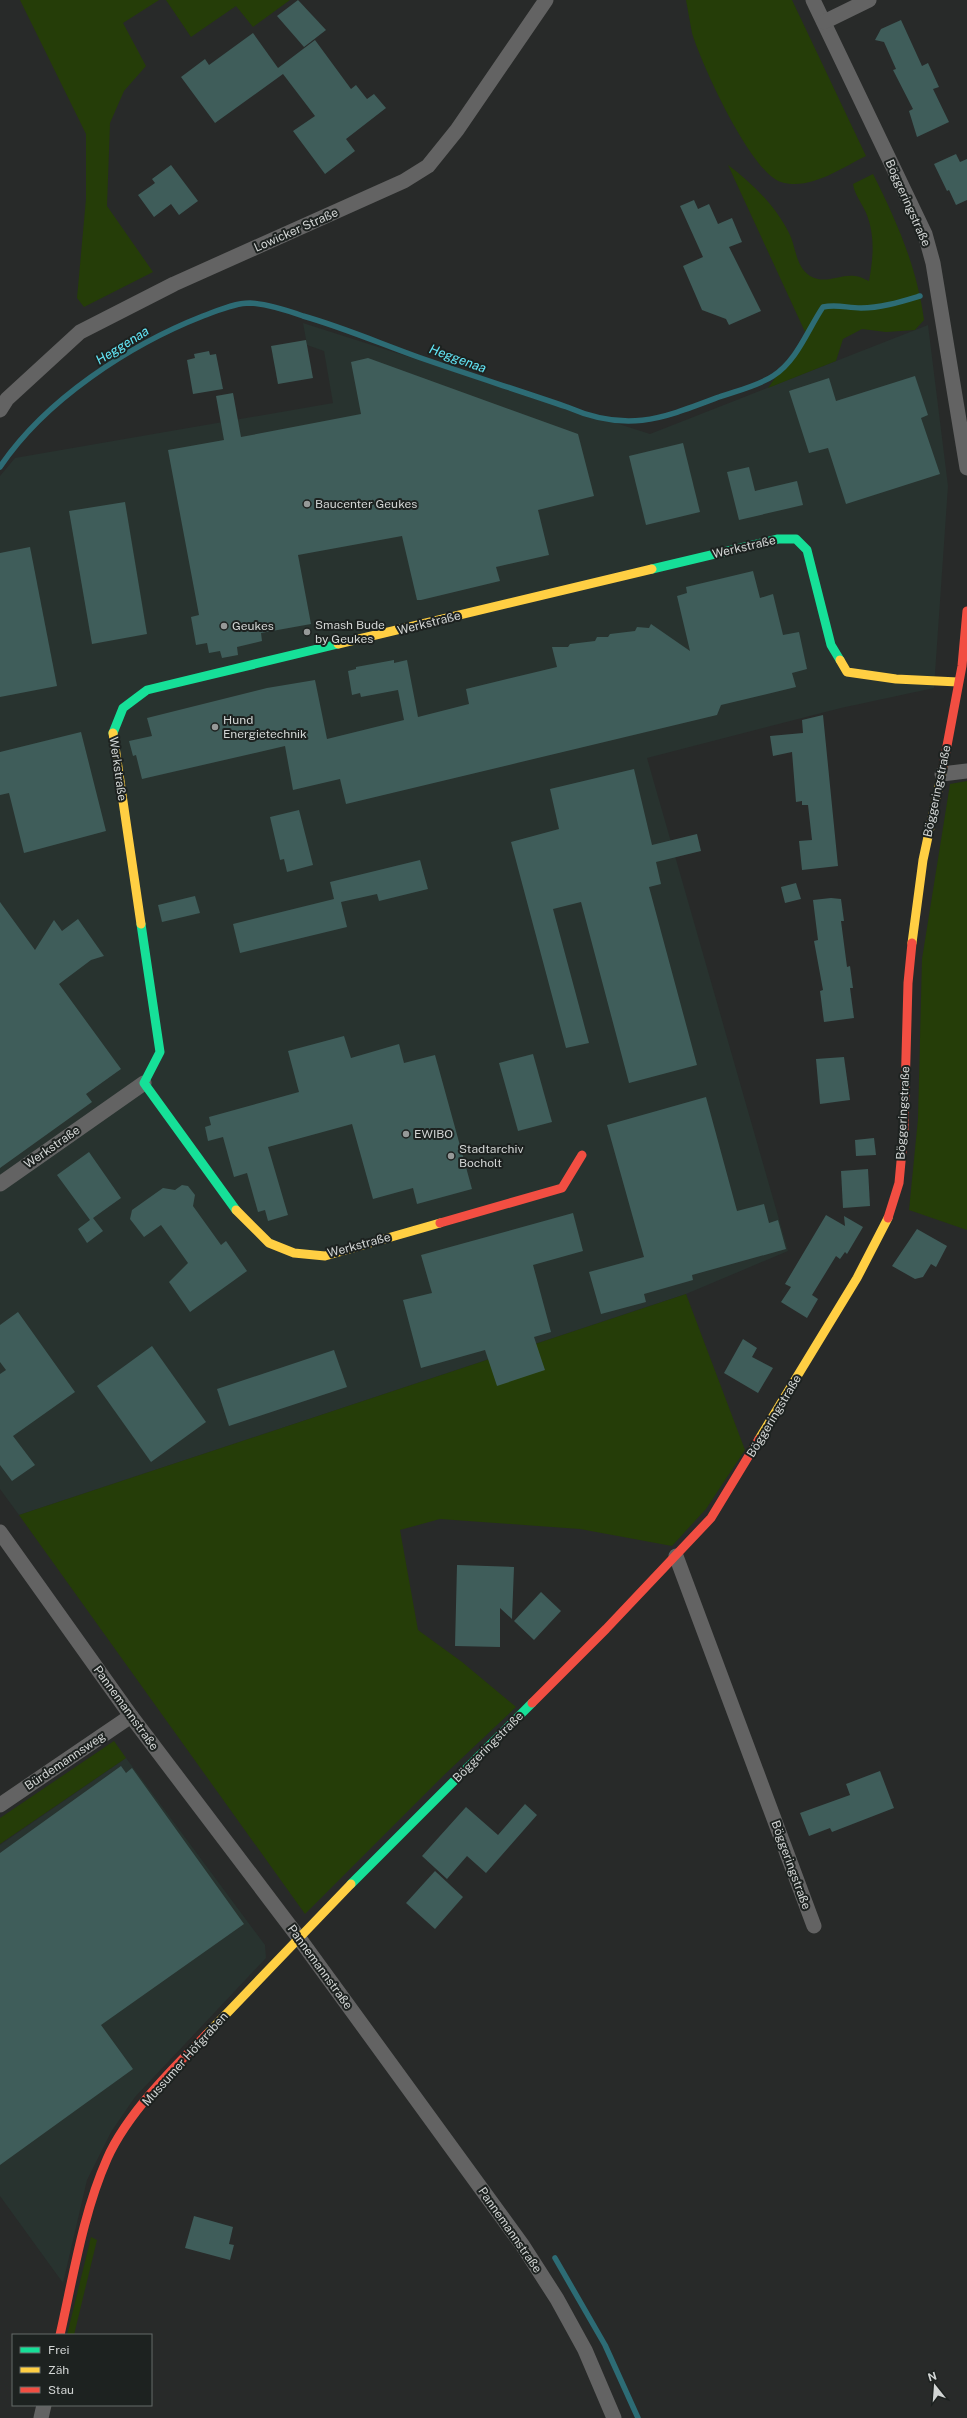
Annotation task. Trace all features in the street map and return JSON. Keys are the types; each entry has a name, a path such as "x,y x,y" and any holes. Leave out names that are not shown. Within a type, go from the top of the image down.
{"street":[{"name":"Lowicker Straße","path":"0,410 7,399 80,332 174,284 404,181 428,166 457,130 546,0"},
{"name":"Böggeringstraße","path":"813,0 925,234 933,263 967,468"},
{"path":"824,22 868,0"},
{"name":"Werkstraße","path":"0,1184 144,1083 160,1052 112,735 121,709 132,698 147,690 778,539 796,539 807,550 831,645 847,672 896,679 958,682"},
{"name":"Böggeringstraße","path":"299,1938 676,1556 716,1511 857,1278 887,1223 898,1183 904,1129 908,983 914,919 923,860 942,774 958,682 967,611"},
{"path":"942,774 967,771"},
{"name":"Werkstraße","path":"144,1083 238,1213 269,1244 294,1253 325,1256 562,1188 582,1155"},
{"name":"Pannemannstraße","path":"0,1532 131,1716 299,1938 523,2246 557,2299 585,2350 614,2418"},
{"name":"Böggeringstraße","path":"676,1556 814,1926"},
{"name":"Bürdemannsweg","path":"0,1805 131,1716"},
{"name":"Mussumer Höfgraben","path":"60,2334 93,2195 107,2158 124,2131 172,2070 299,1938"},
{"path":"41,2418 44,2406"}],"shaded area":[{"path":"303,323 650,434 928,325 948,486 934,688 841,708 647,758 788,1251 686,1294 19,1515 0,1489 0,476 15,458 333,403 324,351 307,345"},
{"path":"126,1758 265,1945 266,1958 135,2097 111,2132 87,2180 63,2283 0,2196 0,1845"}],"green space":[{"path":"20,0 159,0 123,23 146,66 124,91 110,123 107,206 153,272 84,307 77,298 86,199 86,134"},
{"path":"166,0 290,0 253,27 236,6 191,37"},
{"path":"686,0 792,0 866,156 836,172 814,181 792,184 781,182 769,174 742,139 705,68 692,33"},
{"path":"728,165 746,179 777,213 789,233 801,267 805,272 816,279 822,280 843,276 858,276 869,281 872,265 872,233 866,213 853,184 873,174 905,245 921,300 924,320 915,330 886,332 862,329 843,339 836,361 768,388 806,334"},
{"path":"967,781 967,1230 909,1210 918,1119 922,959 950,784"},
{"path":"686,1294 745,1450 706,1509 672,1546 580,1529 440,1519 400,1530 418,1630 462,1662 516,1707 444,1775 305,1914 19,1515"},
{"path":"114,1741 126,1758 0,1844 0,1818"},
{"path":"91,2237 97,2240 74,2334 67,2334"}],"building":[{"path":"298,0 326,30 304,47 277,16"},
{"path":"901,20 922,66 928,63 939,87 933,89 949,122 917,137 909,111 913,109 893,70 896,69 884,42 875,40 881,29"},
{"path":"253,33 278,68 315,40 351,89 356,85 367,99 374,94 386,108 346,139 355,151 325,174 293,131 315,116 283,74 215,123 181,77 205,59 209,65"},
{"path":"956,154 960,162 967,159 967,200 956,205 949,190 947,191 934,164"},
{"path":"171,165 198,201 179,215 171,204 154,217 138,195 155,183 152,179"},
{"path":"694,200 698,209 709,204 718,224 732,218 742,242 729,247 761,311 729,325 726,319 702,310 683,266 703,257 680,206"},
{"path":"306,340 313,378 278,384 271,346"},
{"path":"209,351 210,355 216,354 223,389 193,394 187,360 195,358 194,354"},
{"path":"368,358 578,434 594,496 538,510 549,555 496,567 500,581 421,600 417,600 402,536 298,555 311,624 261,633 262,641 237,647 238,655 222,658 220,651 209,653 207,643 196,645 191,617 199,615 168,450 224,440 216,396 233,393 241,437 361,414 351,362"},
{"path":"915,376 928,415 921,418 940,474 846,504 828,448 809,453 789,391 829,378 836,401"},
{"path":"683,443 700,512 646,525 629,456"},
{"path":"749,467 755,491 797,481 803,505 739,520 727,472"},
{"path":"125,502 147,634 92,644 69,511"},
{"path":"30,547 57,686 0,697 0,553"},
{"path":"753,571 760,598 773,594 783,635 799,632 807,669 792,673 796,687 721,705 717,715 346,804 340,779 293,790 285,746 142,779 136,755 133,756 129,741 152,736 147,718 267,688 315,680 327,739 404,720 398,690 361,697 360,693 352,695 348,671 356,669 356,667 394,660 394,663 407,660 418,717 469,704 466,689 557,667 552,647 568,647 570,644 595,641 597,637 608,637 610,634 635,631 637,627 649,628 651,624 690,651 677,596 687,593 686,587"},
{"path":"823,715 838,866 802,870 799,841 812,840 808,805 802,805 802,801 796,802 792,752 773,756 770,736 803,733 802,720"},
{"path":"81,732 106,831 24,853 9,793 0,795 0,752"},
{"path":"634,769 652,845 697,834 701,851 656,862 661,884 649,887 697,1065 629,1083 581,902 553,909 589,1043 566,1048 511,842 559,829 550,789"},
{"path":"299,810 313,865 287,872 284,859 280,860 270,817"},
{"path":"420,860 428,889 379,901 377,894 341,902 347,927 240,953 233,924 334,899 330,882"},
{"path":"796,883 801,899 785,903 781,887"},
{"path":"195,896 200,913 162,922 158,905"},
{"path":"831,898 841,899 844,921 841,921 847,967 850,966 853,988 850,988 854,1018 824,1022 820,991 823,990 814,941 818,940 813,900"},
{"path":"0,902 35,950 54,920 62,931 78,919 104,956 91,960 59,984 121,1069 86,1094 92,1102 0,1168"},
{"path":"344,1036 351,1058 399,1044 404,1063 435,1055 472,1189 417,1204 413,1188 373,1199 352,1124 268,1147 288,1215 268,1221 265,1210 258,1212 247,1173 234,1177 223,1137 208,1141 205,1127 211,1125 209,1117 299,1092 288,1051"},
{"path":"533,1054 552,1122 518,1131 499,1063"},
{"path":"844,1057 850,1100 820,1104 816,1059"},
{"path":"706,1097 737,1211 764,1204 769,1223 778,1220 786,1249 692,1275 693,1280 644,1294 646,1302 601,1314 589,1272 644,1257 607,1125"},
{"path":"874,1138 876,1155 856,1156 855,1140"},
{"path":"89,1152 121,1198 93,1218 103,1231 87,1243 78,1229 90,1220 57,1175"},
{"path":"868,1169 870,1206 843,1208 841,1171"},
{"path":"182,1185 188,1186 195,1195 193,1206 221,1245 226,1241 247,1271 190,1312 169,1282 188,1263 161,1225 144,1237 130,1219 132,1210 163,1188 175,1190"},
{"path":"573,1213 583,1251 533,1265 551,1332 534,1337 545,1370 497,1386 485,1350 421,1368 403,1300 432,1293 421,1255"},
{"path":"826,1215 845,1226 844,1216 863,1227 847,1254 845,1252 840,1259 836,1256 812,1295 818,1299 807,1318 781,1302 791,1287 785,1284"},
{"path":"917,1229 947,1246 936,1267 931,1264 923,1277 915,1279 892,1266"},
{"path":"18,1312 75,1392 13,1436 35,1465 12,1481 0,1465 0,1374 6,1370 0,1362 0,1325"},
{"path":"743,1339 757,1348 752,1357 773,1368 758,1393 724,1373"},
{"path":"152,1346 206,1422 151,1462 97,1386"},
{"path":"334,1350 347,1387 229,1426 217,1389"},
{"path":"457,1565 514,1567 512,1619 500,1608 500,1647 455,1646"},
{"path":"541,1592 561,1611 534,1640 514,1621"},
{"path":"121,1766 126,1773 132,1768 244,1924 101,2025 133,2069 0,2165 0,1853"},
{"path":"880,1771 894,1808 832,1832 830,1828 809,1836 800,1813 850,1795 846,1784"},
{"path":"525,1804 537,1815 486,1873 467,1856 447,1879 422,1856 466,1807 498,1835"},
{"path":"435,1871 463,1897 435,1929 406,1903"},
{"path":"194,2216 233,2227 229,2244 234,2245 230,2260 185,2248"}],"waterway":[{"name":"Heggenaa","path":"0,467 19,442 40,419 64,397 91,377 146,342 203,316 238,304 250,303 270,306 332,325 418,357 588,415 608,420 626,421 644,420 679,412 767,380 789,362 823,307 876,307 920,296"},
{"path":"555,2258 605,2345 638,2418"}],"traffic: fast":[{"path":"652,569 778,539 796,539 807,550 831,645 840,660"},
{"path":"113,733 123,708 147,690 338,644"},
{"path":"141,924 160,1052 144,1083 236,1210"},
{"path":"351,1884 532,1703"}],"traffic: slow":[{"path":"338,644 652,569"},
{"path":"840,660 847,672 896,679 958,682"},
{"path":"113,733 141,924"},
{"path":"912,943 923,860 943,767"},
{"path":"236,1210 269,1243 294,1253 325,1256 440,1223"},
{"path":"759,1439 857,1278 888,1218"},
{"path":"207,2034 351,1884"}],"traffic: jam":[{"path":"943,767 962,666 967,611"},
{"path":"888,1218 899,1183 904,1129 908,983 912,943"},
{"path":"440,1223 562,1188 582,1155"},
{"path":"532,1703 606,1629 711,1518 759,1439"},
{"path":"60,2334 74,2269 91,2201 115,2142 151,2093 207,2034"}],"place":[{"name":"Baucenter Geukes","path":"307,504"},
{"name":"Geukes","path":"224,626"},
{"name":"Smash Bude by Geukes","path":"307,632"},
{"name":"Hund Energietechnik","path":"215,727"},
{"name":"EWIBO","path":"406,1134"},
{"name":"Stadtarchiv Bocholt","path":"451,1156"}]}
